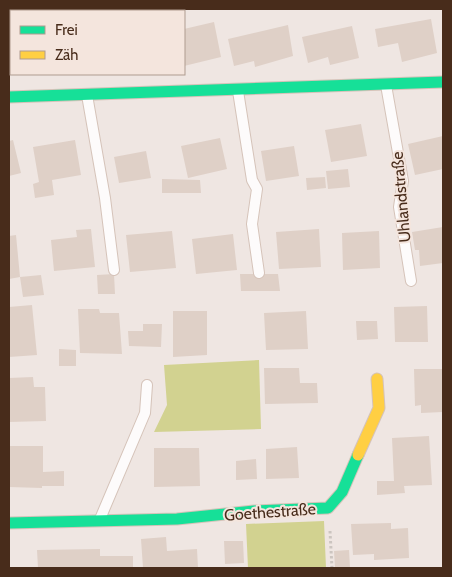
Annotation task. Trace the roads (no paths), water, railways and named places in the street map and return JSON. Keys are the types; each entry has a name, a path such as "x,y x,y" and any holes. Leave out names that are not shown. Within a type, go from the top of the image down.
{"street":[{"path":"9,97 443,82"},
{"name":"Goethestraße","path":"9,524 177,519 254,511 328,508 342,492 379,408 377,379"}],"lane":[{"name":"Uhlandstraße","path":"386,84 403,181 399,207 411,281"},
{"path":"238,88 252,180 257,189 252,224 259,272"},
{"path":"87,94 105,198 114,270"},
{"path":"100,520 145,413 147,385"}]}
